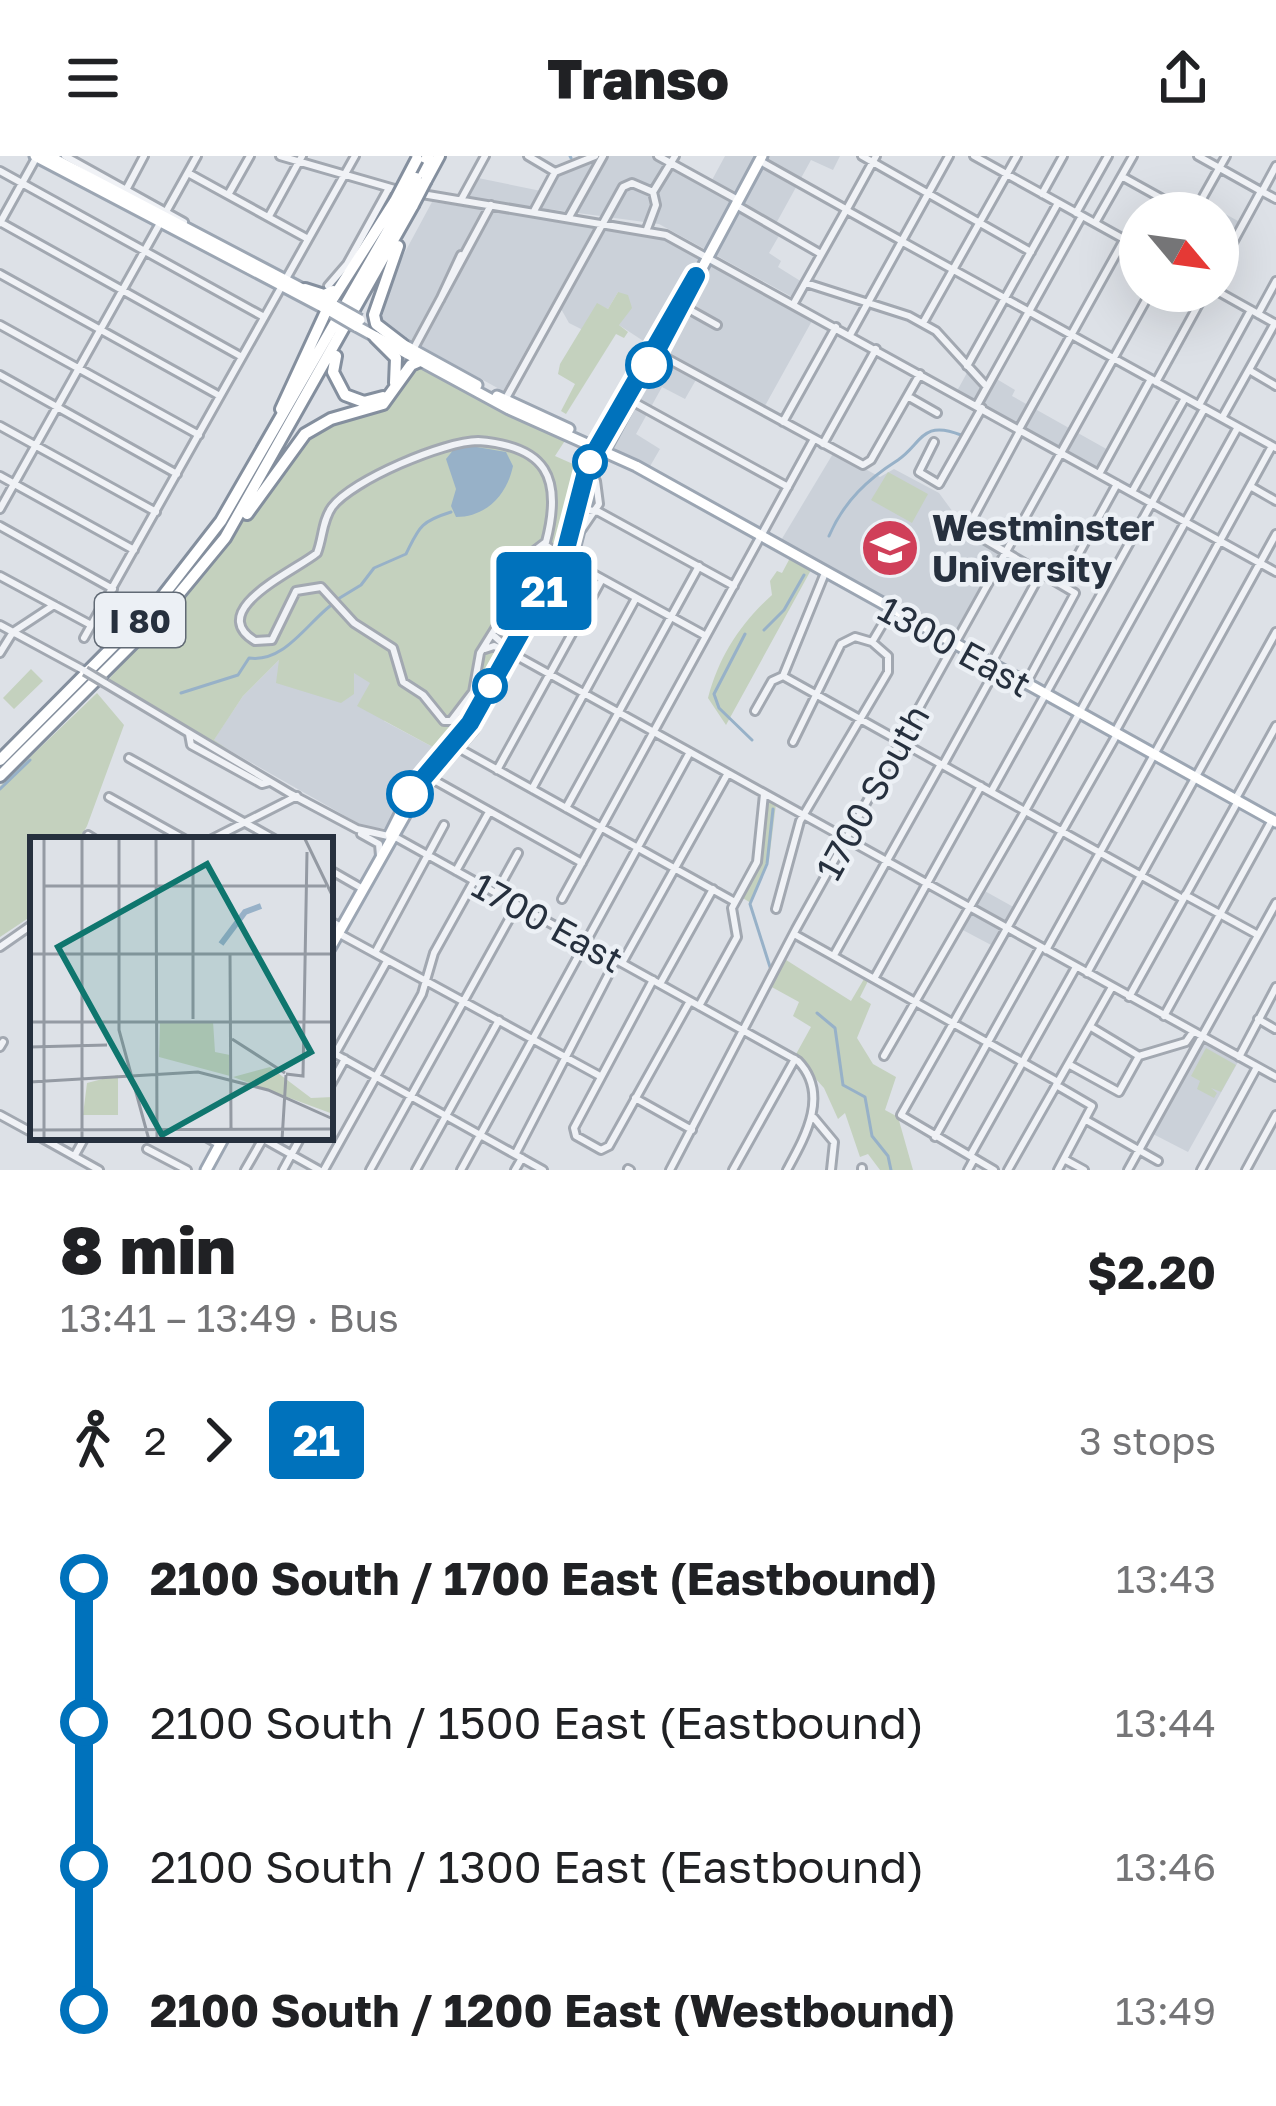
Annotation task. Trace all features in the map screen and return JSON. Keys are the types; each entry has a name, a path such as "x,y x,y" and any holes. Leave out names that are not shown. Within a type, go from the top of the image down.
{"highway":[{"name":"I 80","path":"0,760 162,597 221,521 405,205 439,156"},
{"name":"I 80","path":"421,157 421,179"},
{"path":"225,538 305,434 331,419 383,404 399,387 412,353 376,324 374,315 421,157"},
{"name":"I 80","path":"0,776 164,612 225,538 354,325 405,205"},
{"path":"305,289 326,295 405,205"},
{"path":"258,461 330,308 334,286"},
{"path":"354,325 333,372 346,395 364,402 383,397 398,378 396,358 375,337"}],"main road":[{"name":"1300 East","path":"36,156 159,225 330,308"},
{"name":"1300 East","path":"49,156 194,236 305,289 354,325 412,353"},
{"path":"333,942 391,836 427,777 456,747 582,530 586,510 582,479 763,158"},
{"path":"137,205 159,225 194,236"},
{"path":"601,449 696,276"},
{"path":"664,336 668,322"},
{"name":"1300 East","path":"354,325 636,466 1272,820"},
{"path":"630,400 640,372"},
{"path":"565,558 586,510"},
{"path":"206,1170 222,1141"}],"street":[{"path":"36,156 0,223 242,357"},
{"path":"65,156 264,268"},
{"path":"85,167 91,156"},
{"path":"126,190 144,156"},
{"path":"166,212 197,156"},
{"path":"228,195 250,156"},
{"path":"280,156 389,188 647,229 707,255 1276,572"},
{"path":"84,638 355,156"},
{"path":"461,200 485,156"},
{"path":"528,156 556,172"},
{"path":"534,212 556,172 599,156"},
{"path":"569,217 599,156"},
{"path":"658,156 673,160 734,206 821,254"},
{"path":"862,156 1031,252"},
{"path":"850,335 949,156"},
{"path":"974,156 1119,237"},
{"path":"922,323 1018,156"},
{"path":"1042,194 1063,156"},
{"path":"934,442 919,472 942,481 1108,156"},
{"path":"1095,223 1133,156"},
{"path":"1198,156 1276,200"},
{"path":"1204,192 1226,156"},
{"path":"763,158 952,270 1274,447 901,1117 994,1170"},
{"path":"268,217 300,159"},
{"path":"794,304 874,159"},
{"path":"653,192 673,160"},
{"path":"1239,231 1276,166"},
{"path":"0,171 264,317"},
{"path":"188,173 308,239"},
{"path":"1121,176 1151,192"},
{"path":"504,403 626,184 653,192"},
{"path":"334,286 389,188"},
{"path":"647,229 657,203 653,192"},
{"path":"967,366 1058,203"},
{"path":"412,353 449,273 491,205"},
{"path":"0,509 159,225"},
{"path":"1025,685 1074,592 970,526 1119,249"},
{"path":"0,274 220,396"},
{"path":"991,792 1201,407 1276,281"},
{"path":"806,283 922,323 944,337 987,387"},
{"path":"1222,418 1276,323 1239,303"},
{"path":"682,305 716,325"},
{"name":"1700 South","path":"670,1170 793,933 1139,312"},
{"path":"1100,474 1194,312"},
{"path":"0,326 199,435"},
{"path":"783,422 836,327"},
{"path":"824,444 876,350"},
{"path":"656,352 861,465 871,460 920,374"},
{"path":"1249,370 1276,386"},
{"path":"0,376 177,474"},
{"path":"908,396 938,413"},
{"path":"1132,492 1185,398"},
{"path":"630,400 788,487"},
{"path":"0,426 156,512"},
{"path":"884,1056 1238,427"},
{"path":"562,899 814,439"},
{"path":"454,442 495,442 528,451 543,466 554,498 544,544 520,562 508,608 480,652 473,692 452,721 444,722 430,702 401,680 393,649 354,623 324,588 310,585 296,591 280,632 268,641 244,634 239,621 246,605 316,553 327,516 339,499 454,442"},
{"path":"0,476 134,550"},
{"path":"596,481 586,510 734,586"},
{"path":"1062,584 1117,484"},
{"path":"1250,486 1276,501"},
{"path":"0,526 113,589"},
{"path":"934,1137 1100,853 1276,534"},
{"path":"544,544 706,636"},
{"path":"566,808 699,566"},
{"path":"755,711 772,681 784,676 825,573"},
{"path":"833,956 942,764 1042,573"},
{"path":"0,575 91,625"},
{"path":"497,770 602,579"},
{"path":"532,789 637,598"},
{"path":"0,653 14,632 54,605"},
{"path":"872,642 891,610"},
{"path":"0,625 14,632"},
{"path":"491,631 512,653"},
{"name":"1700 East","path":"14,632 189,734 191,745 262,784 271,781 354,828 391,836 429,855 795,1059"},
{"path":"1087,973 1276,632"},
{"path":"776,909 803,815 889,669 886,653 855,637 841,644 793,742"},
{"path":"480,652 494,646 512,653 1276,1077"},
{"path":"784,676 1141,876 1258,935"},
{"path":"1129,997 1276,725"},
{"path":"456,747 736,902"},
{"path":"461,1170 690,752"},
{"path":"129,758 271,837"},
{"path":"515,1170 619,962 728,773"},
{"path":"427,777 582,863"},
{"path":"874,978 981,787"},
{"path":"698,1006 737,937 731,913 757,862 764,793"},
{"path":"216,837 297,796"},
{"path":"109,797 181,837"},
{"path":"1164,1016 1272,820 1276,804"},
{"path":"456,871 489,812"},
{"path":"375,954 444,825"},
{"path":"354,828 379,844 380,856"},
{"path":"497,894 519,855"},
{"path":"333,873 363,889"},
{"path":"266,1140 322,1170 426,982 434,953 474,881"},
{"path":"690,1001 607,1148 598,1148 573,1130 599,1076 712,890"},
{"path":"1068,1064 1119,1092 1139,1056 1197,1035 1276,903"},
{"path":"370,1170 517,905"},
{"path":"333,924 387,961 599,1076"},
{"path":"0,947 30,926"},
{"path":"793,933 1090,1103 1086,1120 1058,1170"},
{"path":"387,961 333,1053 543,1170"},
{"path":"968,1170 1076,967"},
{"path":"1008,1170 1112,987"},
{"path":"1239,1057 1276,987"},
{"path":"1258,1019 1275,1029"},
{"path":"416,1170 499,1020"},
{"path":"1090,1027 1139,1056"},
{"path":"1128,1170 1196,1047 1197,1035"},
{"path":"1186,1042 1196,1047"},
{"path":"733,1170 795,1059 807,1074 814,1118 834,1142 831,1170"},
{"path":"333,1081 345,1060"},
{"path":"1201,1170 1258,1067"},
{"path":"635,1098 692,1130"},
{"path":"0,1114 30,1132"},
{"path":"1246,1170 1276,1115"},
{"path":"788,1170 814,1118"},
{"path":"1086,1120 1158,1161"},
{"path":"45,1140 86,1167 99,1170"},
{"path":"74,1156 83,1140"},
{"path":"245,1170 261,1140"},
{"path":"283,1170 300,1140"},
{"path":"147,1149 188,1170"},
{"path":"1064,1159 1084,1170"}],"shaded area":[{"path":"601,156 654,156 739,204 767,156 840,156 833,170 811,160 773,229 780,234 769,253 781,261 778,267 802,282 792,297 659,224 467,198 478,178 546,192 560,175"},
{"path":"725,156 756,156 735,193 712,180"},
{"path":"432,202 595,226 503,391 381,324 391,278"},
{"path":"605,228 659,235 699,258 651,346 619,325 618,292 608,309 597,304 583,330 569,323 560,307"},
{"path":"709,261 813,319 761,413 697,378 685,399 662,387 636,434 660,449 649,468 609,445"},
{"path":"968,371 987,390 995,378 1015,390 1012,396 1110,451 1100,470 957,391"},
{"name":"Westminster University","path":"834,452 880,477 894,469 939,493 972,538 1000,553 954,638 780,542"},
{"path":"320,619 385,656 384,721 442,752 401,798 386,829 363,826 213,741 243,696"},
{"path":"983,890 1017,909 993,946 959,928"},
{"path":"1204,1043 1238,1062 1188,1152 1153,1134"}],"green space":[{"path":"618,292 628,295 632,308 619,325 628,332 624,338 616,334 566,414 561,411 575,384 558,374 560,364 597,303 608,309"},
{"path":"419,365 566,439 555,456 582,468 568,540 454,740 442,752 357,706 370,683 354,673 354,694 341,703 276,683 279,660 243,696 214,740 230,751 108,680 203,577 301,440 325,424 392,402 409,371"},
{"path":"888,472 928,494 912,523 871,500"},
{"path":"790,558 811,570 726,725 708,698 718,668 750,617 772,595 770,581 777,571 782,573"},
{"path":"31,669 43,681 14,709 3,698"},
{"path":"97,693 124,725 81,837 30,837 30,917 0,937 0,786"},
{"path":"769,800 776,804 769,860 751,903 741,897 759,864"},
{"path":"783,958 851,1001 864,979 868,981 860,997 871,1004 857,1038 873,1064 896,1077 885,1110 898,1117 913,1170 880,1170 868,1154 860,1157 845,1113 838,1119 824,1088 795,1056 811,1027 793,1016 799,1002 768,985"},
{"path":"1206,1048 1236,1065 1221,1092 1211,1088 1217,1093 1214,1098 1197,1089 1200,1081 1191,1076"}],"water":[{"path":"471,446 506,452 513,466 494,502 477,513 456,517 451,506 456,489 446,459 454,449"}],"waterway":[{"path":"829,536 858,492 924,436 938,430 961,435"},
{"path":"338,599 361,585 374,568 406,554 426,523 451,512"},
{"path":"764,630 784,610 804,575"},
{"path":"181,693 238,675 249,658 283,649 330,606"},
{"path":"745,634 714,694 719,708 752,740"},
{"path":"0,789 30,760"},
{"path":"770,967 750,904 767,864 773,809"},
{"path":"817,1013 835,1028 843,1085 865,1097 872,1136 888,1156 891,1170"}],"bus line":[{"name":"21","path":"410,794 470,723 565,553 574,533 588,464 696,276 649,365"}],"place":[{"name":"Westminster University","path":"890,548"}]}
